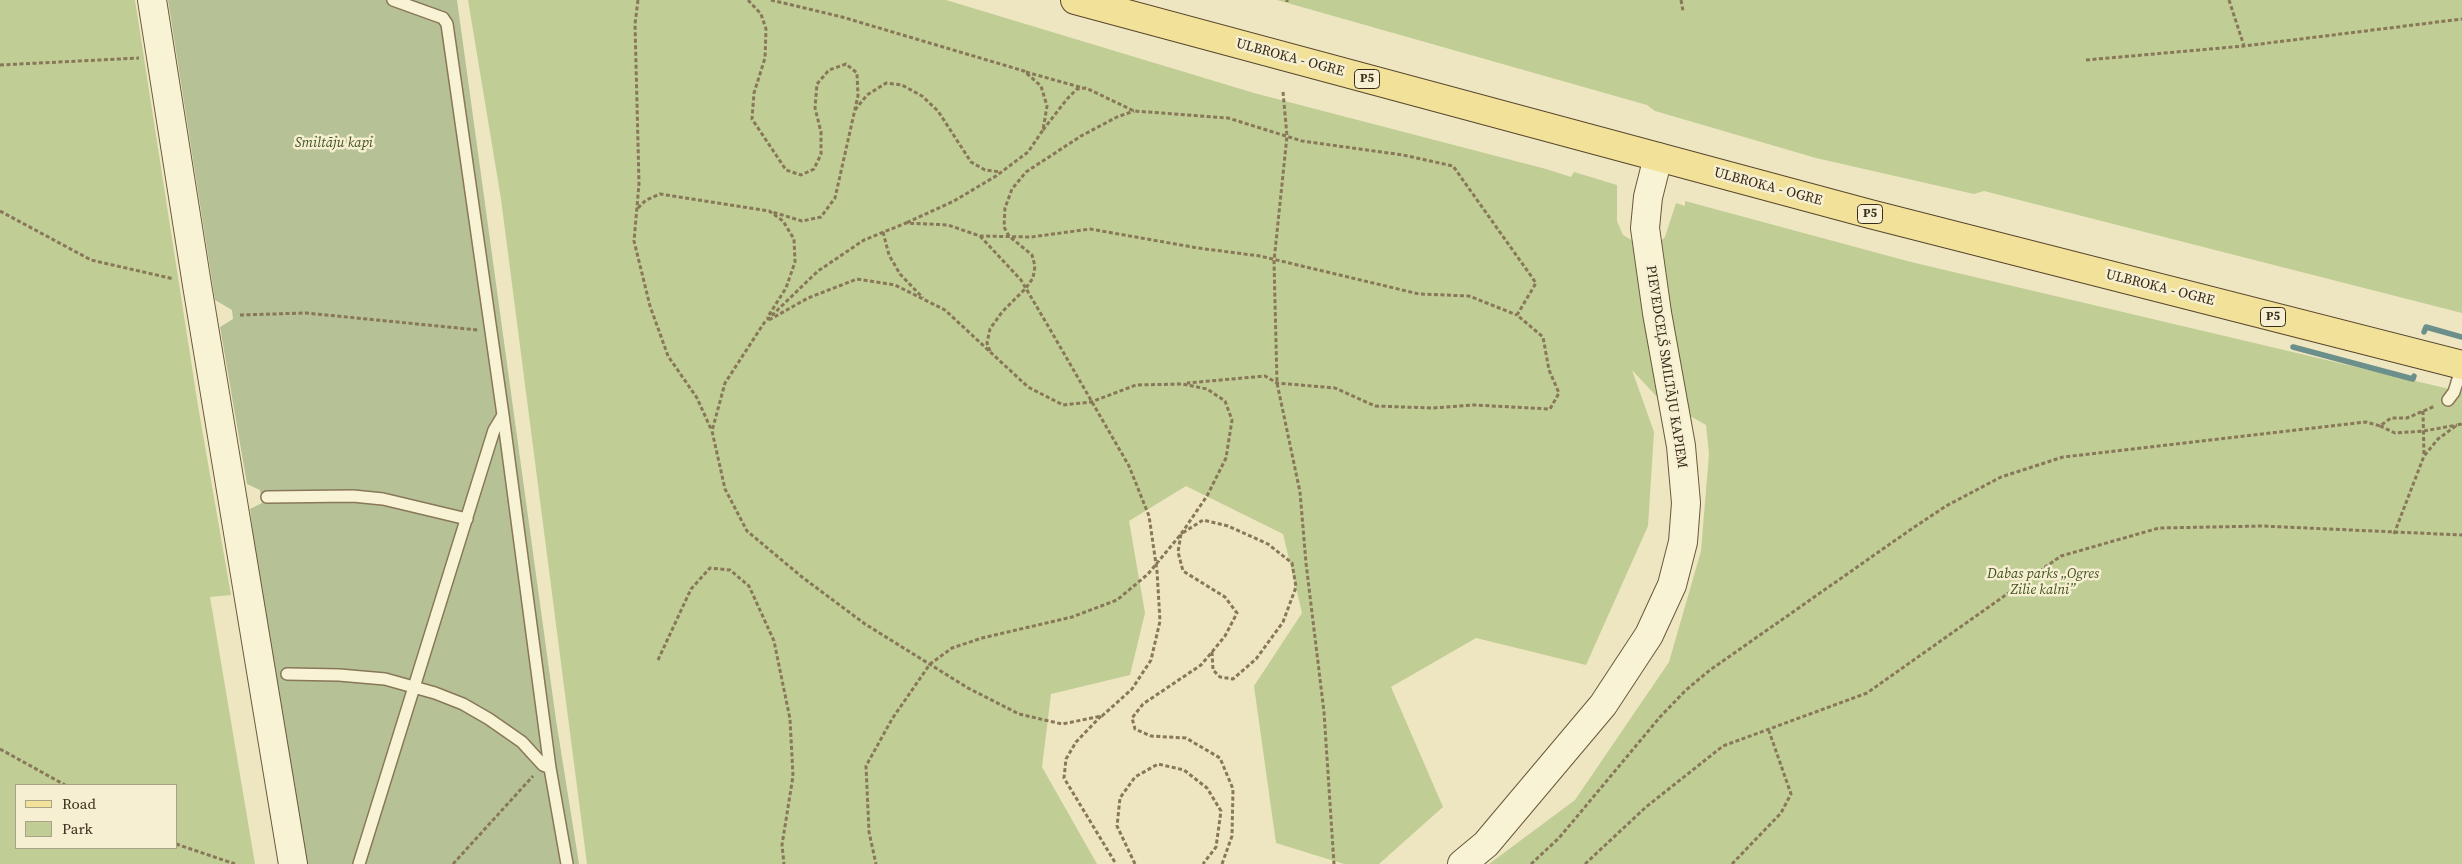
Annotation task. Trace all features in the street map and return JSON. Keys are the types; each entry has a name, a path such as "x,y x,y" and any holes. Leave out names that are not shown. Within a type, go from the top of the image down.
{"main road":[{"name":"ULBROKA - OGRE","path":"1075,0 1880,216 2462,365"}],"street":[{"path":"152,0 293,864"},
{"name":"PIEVEDCEĻŠ SMILTĀJU KAPIEM","path":"1462,864 1486,844 1604,705 1649,635 1672,585 1683,542 1686,503 1681,446 1657,313 1645,228 1648,197 1658,157"}],"lane":[{"path":"393,0 444,18 447,24 504,415 547,766 566,864"},
{"path":"2448,400 2454,392 2462,365"},
{"path":"359,864 494,430 504,415"},
{"path":"267,497 353,496 383,499 467,519"},
{"path":"287,674 376,678 414,687 463,704 522,742 547,766"}],"path":[{"path":"638,0 635,24 639,184 634,241 650,306 668,356 697,398 712,431 725,489 747,531 802,577 865,624 968,688 1019,714 1062,724 1102,716"},
{"path":"637,209 646,200 660,194 769,211 802,221 821,217 835,198 858,96 856,73 846,64 829,70 818,84 815,108 821,132 821,154 814,169 801,175 786,170 752,119 754,93 765,58 766,29 761,14 748,0"},
{"path":"771,0 842,17 1086,88 1134,111 1228,118 1302,141 1403,154 1454,166 1536,283 1517,315"},
{"path":"1681,0 1683,10"},
{"path":"2229,0 2244,46"},
{"path":"2086,60 2244,46 2462,19"},
{"path":"0,65 161,57"},
{"path":"1024,71 1041,86 1047,106 1043,130"},
{"path":"854,110 868,96 886,83 902,85 922,96 938,111 971,162 985,170 1002,172"},
{"path":"764,323 818,271 864,240 906,224 954,201 1002,172 1028,152 1067,99 1077,89 1086,88"},
{"path":"1283,92 1287,136 1274,261 1278,383 1300,492 1306,563 1324,712 1334,864"},
{"path":"990,352 988,343 990,329 1002,312 1026,288 1035,266 1032,255 1009,236 1004,227 1005,208 1012,190 1026,172 1081,136 1117,117 1134,111"},
{"path":"0,211 91,260 197,285"},
{"path":"712,431 725,383 786,288 795,262 794,239 783,221 769,211"},
{"path":"764,323 808,298 857,279 895,285 944,310 1028,387 1063,405 1091,402 1136,385 1182,384 1265,376 1278,383 1335,388 1375,406 1432,408 1474,405 1550,409 1559,392 1549,370 1543,337 1517,315 1469,296 1419,294 1315,268 1274,261 1260,256 1198,248 1090,229 1031,237 980,236 948,225 906,224"},
{"path":"883,232 889,255 900,274 925,300"},
{"path":"980,236 1026,288 1129,466 1149,516 1156,563 1160,621 1151,660 1132,690 1076,742 1066,759 1064,778 1116,864"},
{"path":"240,315 306,312 491,331"},
{"path":"876,864 869,832 866,766 892,719 930,664 952,648 982,638 1072,617 1117,600 1148,574 1181,534 1207,496 1226,458 1232,420 1225,401 1207,388 1182,384"},
{"path":"2380,426 2391,418 2407,418 2424,411 2424,456"},
{"path":"1531,864 1559,838 1660,717 1710,670 1946,506 2001,477 2063,457 2366,422 2395,432 2424,431 2462,424"},
{"path":"2394,534 2424,456 2438,439 2457,425"},
{"path":"1212,652 1214,670 1220,677 1233,679 1256,659 1283,622 1296,587 1292,563 1268,544 1228,526 1204,520 1181,534 1178,552 1183,571 1225,597 1237,614 1225,636 1201,665 1143,704 1132,718 1135,729 1152,736 1186,738 1220,758 1233,789 1232,836 1222,864"},
{"path":"1585,864 1646,807 1723,746 1867,693 2061,556 2159,528 2262,526 2394,534 2462,535"},
{"path":"658,660 691,589 710,568 730,570 749,586 774,641 790,719 793,776 782,845 784,864"},
{"path":"1732,864 1780,813 1792,794 1769,730"},
{"path":"0,750 63,784"},
{"path":"1135,864 1117,826 1120,798 1135,777 1158,764 1184,770 1207,788 1221,811 1216,847 1204,864"},
{"path":"453,864 547,766"},
{"path":"178,845 235,864"}],"green space":[{"path":"0,0 135,0 198,406 231,595 210,597 255,864 0,864"},
{"name":"Smiltāju kapi","path":"168,0 457,0 556,720 579,864 303,864 269,662 250,509 262,503 260,490 247,484 220,327 233,319 232,310 215,300"},
{"name":"Dabas parks „Ogres Zilie kalni”","path":"468,0 946,0 1254,93 1571,177 1574,172 1617,185 1617,221 1623,235 1640,245 1656,246 1665,237 1676,203 1685,206 1685,201 1911,262 2462,392 2462,864 1489,864 1575,800 1669,662 1701,551 1709,454 1706,425 1658,398 1632,370 1654,432 1648,526 1586,665 1476,638 1391,687 1443,807 1379,864 1344,864 1276,843 1254,686 1302,613 1283,534 1186,486 1129,521 1145,613 1130,675 1051,694 1042,767 1097,864 587,864 501,199"},
{"path":"1277,0 2462,0 2462,313 1984,191 1974,194 1816,158 1655,111 1647,105"}],"waterway":[{"path":"2424,332 2426,327 2462,337"},
{"path":"2293,347 2413,379 2414,376"}]}
